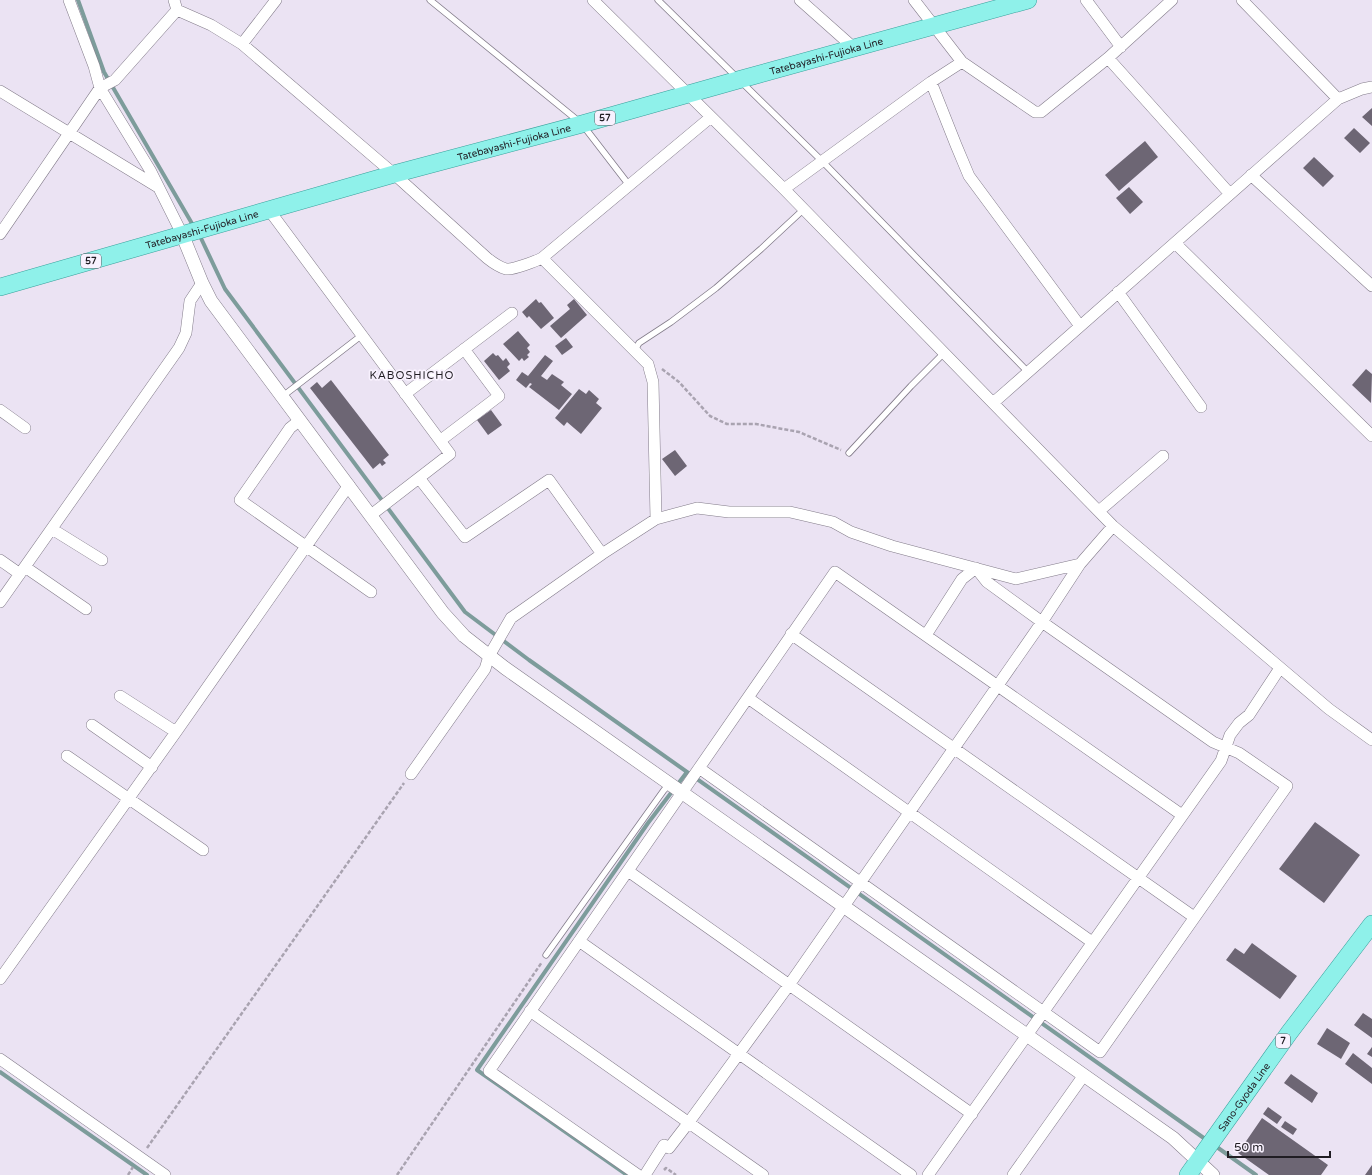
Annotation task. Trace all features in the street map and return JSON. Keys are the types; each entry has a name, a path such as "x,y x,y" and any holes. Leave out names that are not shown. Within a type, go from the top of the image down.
{"main road":[{"name":"Tatebayashi-Fujioka Line","path":"0,288 182,234 394,174 688,95 1025,0"},
{"name":"Sano-Gyoda Line","path":"1193,1168 1289,1033 1372,924"}],"street":[{"path":"69,0 94,66 100,88 150,170 182,234 211,301 443,613 464,636 505,668 1173,1138 1193,1168 1213,1175"},
{"path":"242,44 276,0"},
{"path":"593,0 804,209 1113,526 1329,709 1372,740"},
{"path":"800,0 854,48"},
{"path":"914,0 962,62 1035,112 1041,112 1108,58 1172,0"},
{"path":"1086,0 1120,47"},
{"path":"1242,0 1338,99"},
{"path":"0,234 100,88 114,80 176,5 242,44 394,174 492,262 507,269 535,262 542,258 630,186 710,117"},
{"path":"1108,58 1230,194"},
{"path":"784,189 931,82 962,62"},
{"path":"931,82 969,176 1080,326"},
{"path":"993,403 1338,99 1362,89 1372,87"},
{"path":"0,91 159,188"},
{"path":"1252,175 1372,286"},
{"path":"269,210 450,454 371,515"},
{"path":"1175,243 1372,436"},
{"path":"542,258 636,350 648,364 653,382 656,519"},
{"path":"0,602 179,348 186,333 190,301 202,283"},
{"path":"1118,292 1201,407"},
{"path":"405,394 512,313"},
{"path":"441,440 498,396 464,349"},
{"path":"0,410 25,428"},
{"path":"300,420 290,428 240,500 371,592"},
{"path":"1099,512 1163,456"},
{"path":"419,478 465,537 548,480 602,554"},
{"path":"0,979 152,767 349,485"},
{"path":"411,774 485,669 490,656 511,618 602,554 656,519 697,508 729,512 790,512 833,522 851,532 892,546 1016,579 1080,564"},
{"path":"645,1175 664,1145 669,1148 689,1122 789,985 1042,622 1080,564 1113,526"},
{"path":"52,529 102,560"},
{"path":"0,560 22,571 86,609"},
{"path":"699,768 1100,1052 1287,786 1239,753 1213,742 987,582 976,568"},
{"path":"926,635 962,580 976,568"},
{"path":"638,1175 489,1071 835,572 1182,815"},
{"path":"791,634 1194,917"},
{"path":"928,1175 1221,761 1230,735 1239,723 1249,715 1280,668"},
{"path":"120,696 176,732"},
{"path":"748,698 1092,942"},
{"path":"92,725 152,767"},
{"path":"67,756 203,850"},
{"path":"628,871 972,1114"},
{"path":"579,941 911,1175"},
{"path":"530,1011 763,1175"},
{"path":"0,1059 165,1175"},
{"path":"1013,1175 1084,1075"}],"lane":[{"path":"430,0 582,124 630,186"},
{"path":"658,0 822,161 1028,372"},
{"path":"636,350 640,342 671,322 716,288 804,209"},
{"path":"283,396 362,335"},
{"path":"849,453 944,353"},
{"path":"546,955 664,790 670,784"}],"path":[{"path":"648,364 665,370 710,416 727,424 756,424 799,432 849,453"},
{"path":"140,1158 411,774"},
{"path":"397,1175 546,955"},
{"path":"660,1175 666,1168 676,1175"}],"building":[{"path":"1372,108 1372,126 1362,117"},
{"path":"1354,128 1370,143 1360,153 1344,138"},
{"path":"1145,141 1158,157 1119,191 1105,175"},
{"path":"1314,157 1334,176 1323,187 1303,168"},
{"path":"1129,187 1143,202 1130,214 1116,198"},
{"path":"536,299 539,303 541,302 554,318 541,329 529,316 527,318 522,312"},
{"path":"574,299 587,315 561,338 550,326 570,309 567,305"},
{"path":"518,331 530,345 527,348 530,352 527,355 529,357 524,361 522,358 519,361 503,344"},
{"path":"566,338 573,347 562,355 555,346"},
{"path":"493,353 496,356 498,355 503,361 506,358 510,364 507,367 510,371 499,380 484,361"},
{"path":"545,355 553,361 541,376 547,380 552,374 564,382 561,385 572,394 559,410 529,387 532,384 530,383 526,388 516,380 522,372 528,376"},
{"path":"1366,369 1372,374 1371,403 1352,385"},
{"path":"331,380 389,455 383,460 386,463 382,466 380,463 373,469 310,388 317,382 322,388"},
{"path":"579,389 586,394 589,390 599,399 596,403 602,408 581,434 567,422 564,426 555,418"},
{"path":"491,410 502,425 488,435 477,420"},
{"path":"675,450 687,466 675,476 662,459"},
{"path":"1315,822 1360,855 1324,903 1279,869"},
{"path":"1252,943 1297,976 1280,999 1226,960 1235,948 1244,954"},
{"path":"1363,1013 1372,1019 1372,1038 1354,1025"},
{"path":"1327,1028 1350,1043 1341,1059 1317,1044"},
{"path":"1372,1047 1372,1057 1367,1054"},
{"path":"1353,1053 1372,1068 1372,1084 1345,1064"},
{"path":"1291,1074 1318,1093 1312,1103 1284,1083"},
{"path":"1268,1107 1282,1117 1277,1124 1263,1114"},
{"path":"1262,1118 1328,1165 1321,1175 1269,1175 1238,1153"},
{"path":"1285,1121 1297,1129 1293,1135 1281,1127"},
{"path":"1372,1165 1372,1175 1365,1175"}],"waterway":[{"path":"78,0 104,72 194,227"},
{"path":"199,234 225,289 465,612 529,660 1208,1141"},
{"path":"627,1175 477,1070 648,823 687,772"},
{"path":"0,1072 147,1175"},
{"path":"1214,1145 1256,1175"}],"district":[{"name":"KABOSHICHO","path":"412,375"}]}
